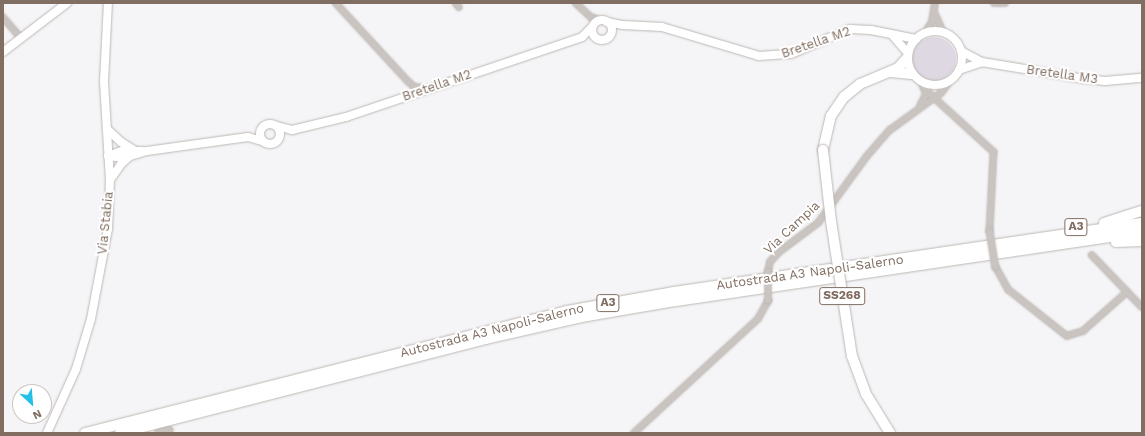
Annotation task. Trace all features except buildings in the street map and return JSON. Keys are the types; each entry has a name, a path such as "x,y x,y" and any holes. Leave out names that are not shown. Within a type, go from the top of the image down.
{"highway":[{"name":"SS268","path":"890,433 866,394 852,356 828,207 823,150 831,116 844,97 860,84 898,68 908,56"},
{"name":"SS268","path":"888,72 912,74"},
{"name":"A3","path":"1010,247 1069,228 1120,219 1142,211"},
{"name":"Autostrada A3 Napoli-Salerno","path":"120,433 486,339 582,317 1010,247 1142,223"},
{"name":"Autostrada A3 Napoli-Salerno","path":"85,433 567,311 674,292 1010,247 1142,232"},
{"name":"A3","path":"1010,247 1142,241"}],"street":[{"path":"3,52 67,3"},
{"name":"Via Stabia","path":"47,433 76,369 91,319 108,229 110,180 104,82 108,3"},
{"path":"336,3 408,81 420,88 432,87"},
{"path":"576,3 591,17 604,21 611,27 611,33"},
{"path":"935,3 935,12 944,33"},
{"path":"994,3 1005,3"},
{"path":"908,56 916,39 925,33 935,12"},
{"path":"3,17 21,38"},
{"name":"Bretella M2","path":"582,37 592,27 604,21 623,25 662,27 745,54 768,57 797,52 850,30 871,30 893,36 916,39"},
{"name":"Bretella M2","path":"108,156 248,137 272,144 292,130 346,117 582,37 604,40 623,25"},
{"path":"592,27 595,38"},
{"path":"925,33 944,33 955,40 961,51 959,70 946,88 942,99 945,106"},
{"path":"893,36 908,56 912,74 921,82 934,98 945,106 994,152 990,231 996,267 1009,290 1067,336 1083,331 1127,292"},
{"name":"Bretella M3","path":"961,51 982,62 1085,79 1105,81 1142,78"},
{"name":"Bretella M3","path":"959,70 982,62"},
{"path":"921,82 940,85 951,80"},
{"name":"Via Campia","path":"634,433 758,319 768,301 768,272 770,262 778,253 818,223 867,156 890,130 946,88"},
{"path":"916,111 925,99 926,90"},
{"name":"Bretella M2","path":"248,137 268,124 292,130"},
{"path":"277,126 280,132 279,139"},
{"name":"Bretella M2","path":"107,129 132,153"},
{"path":"261,129 262,140"},
{"path":"110,180 121,164 132,153"},
{"path":"1092,255 1142,307"},
{"path":"158,433 170,430"}],"shaded area":[{"path":"930,37 938,37 943,38 950,43 955,50 955,68 950,75 943,80 930,81 922,78 915,71 912,63 912,55 915,47 922,40"}]}
